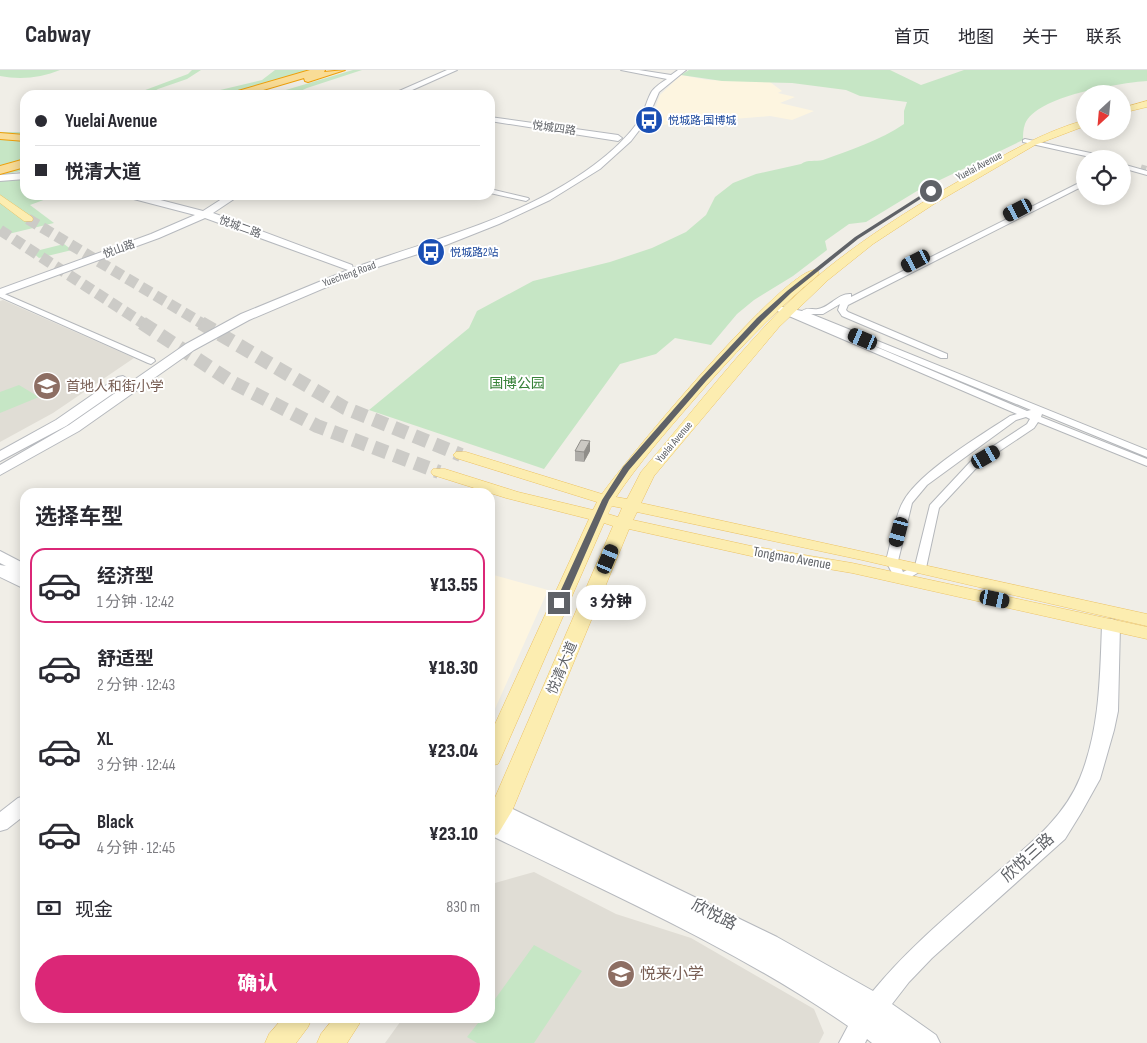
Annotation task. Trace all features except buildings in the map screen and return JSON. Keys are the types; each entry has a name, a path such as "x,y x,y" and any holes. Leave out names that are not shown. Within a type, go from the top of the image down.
{"highway":[{"path":"252,90 320,70"},
{"path":"293,89 341,70"},
{"path":"272,90 341,70"},
{"path":"249,90 273,84"},
{"path":"0,131 20,131"},
{"path":"0,138 20,139"},
{"path":"0,164 20,158"},
{"path":"0,170 20,164"}],"main road":[{"path":"406,90 453,70"},
{"path":"416,90 462,70"},
{"path":"626,70 668,74"},
{"name":"Yuecheng Road","path":"0,458 60,423 181,342 235,313 298,285 348,266 434,239 524,200 585,164 618,138 631,120 642,97 668,74 682,70"},
{"name":"Yuecheng Road","path":"0,471 74,428 190,346 245,317 358,270 442,243 495,222 547,198 597,166 628,139 643,120 656,91 668,74"},
{"path":"1131,104 1147,100"},
{"path":"1131,108 1147,104"},
{"name":"悦城四路","path":"495,120 618,138"},
{"name":"Yuelai Avenue","path":"606,500 626,469 661,428 857,238 916,199 1076,121"},
{"name":"Yuelai Avenue","path":"627,514 647,475 782,310 868,242 930,202 1030,142 1076,126"},
{"path":"0,178 20,176"},
{"path":"0,198 28,219"},
{"name":"悦山路","path":"0,287 146,234 200,212 215,200"},
{"name":"悦山路","path":"0,294 155,236 225,200"},
{"name":"Tongmao Avenue","path":"461,454 606,500 627,514 751,552 900,578 1147,633"},
{"name":"Tongmao Avenue","path":"439,472 490,488"},
{"name":"Tongmao Avenue","path":"495,490 598,517 627,514 892,561 1147,620"},
{"name":"悦清大道","path":"495,747 606,500"},
{"name":"悦清大道","path":"495,814 627,514"},
{"path":"0,556 20,568"},
{"path":"0,570 20,581"},
{"path":"495,734 513,707"},
{"path":"0,823 20,808"},
{"name":"欣悦路","path":"495,820 759,958 927,1043"},
{"name":"欣悦路","path":"870,1014 893,1043"},
{"path":"278,1043 295,1023"},
{"path":"331,1043 346,1023"}],"street":[{"path":"1030,142 1076,154"},
{"path":"1030,142 1076,152"},
{"path":"1131,164 1141,167"},
{"path":"1131,169 1147,173"},
{"path":"782,310 820,312 1010,214 1076,182"},
{"path":"944,356 845,314 842,310 844,304 1076,187"},
{"path":"495,193 524,200"},
{"name":"悦城二路","path":"150,200 200,212 348,266"},
{"path":"0,294 151,361"},
{"path":"782,310 1034,414 1147,463"},
{"path":"1034,414 1031,426 976,462 934,507 920,568 900,578 892,561 907,503 923,483 1013,418 1034,414 1147,454"},
{"name":"欣悦三路","path":"852,1043 870,1014 901,974 924,951 1057,833 1074,807 1090,779 1106,720 1111,625"}],"shaded area":[{"path":"681,75 708,80 770,82 782,91 778,93 795,97 780,103 814,111 792,120 770,116 649,126 660,95"},
{"name":"首地人和街小学","path":"3,300 134,358 53,413 0,442 0,301"},
{"path":"495,575 548,590 495,709"},
{"name":"悦来小学","path":"534,872 616,914 691,938 814,1009 824,1033 819,1043 385,1043 399,1023 495,1023 495,883"}],"green space":[{"path":"0,70 60,70 45,75 23,78 0,76"},
{"path":"192,70 201,70 187,79 156,90 145,90 188,74"},
{"path":"275,70 314,70 240,90 220,90 262,80"},
{"path":"353,70 362,70 303,90 286,90"},
{"name":"国博公园","path":"689,70 890,70 921,85 964,70 1147,70 1147,81 1118,85 1076,85 1076,94 1045,106 1032,114 1025,124 1023,140 917,191 866,222 849,224 825,241 827,250 793,276 754,300 737,314 711,345 675,338 656,354 620,364 544,469 369,410 469,328 477,311 533,281 610,262 652,248 686,232 706,215 715,197 733,183 756,174 806,162 823,160 875,140 904,124 904,111 907,102 860,96 846,90 792,83 722,81 681,75"},
{"path":"0,132 20,132 20,171 0,176"},
{"path":"20,179 20,200 44,200 30,205 54,223 0,236 0,181"},
{"path":"64,244 72,250 39,258 32,252"},
{"path":"19,385 39,397 0,413 0,392"},
{"path":"534,945 582,971 534,1043 477,1043 467,1037 478,1023 495,1023 495,999"}],"tunnel":[{"path":"1141,167 1147,169"},
{"path":"28,219 203,324"},
{"path":"0,230 144,324"},
{"path":"142,323 232,382 317,426 439,472"},
{"path":"201,323 345,408 461,455"}],"place":[{"name":"悦城路·国博城","path":"649,120"},
{"name":"悦城路2站","path":"431,252"},
{"name":"首地人和街小学","path":"47,386"},
{"name":"悦来小学","path":"621,974"}],"route":[{"path":"559,603 606,500 626,469 704,380 789,292 857,238 931,191"}]}
